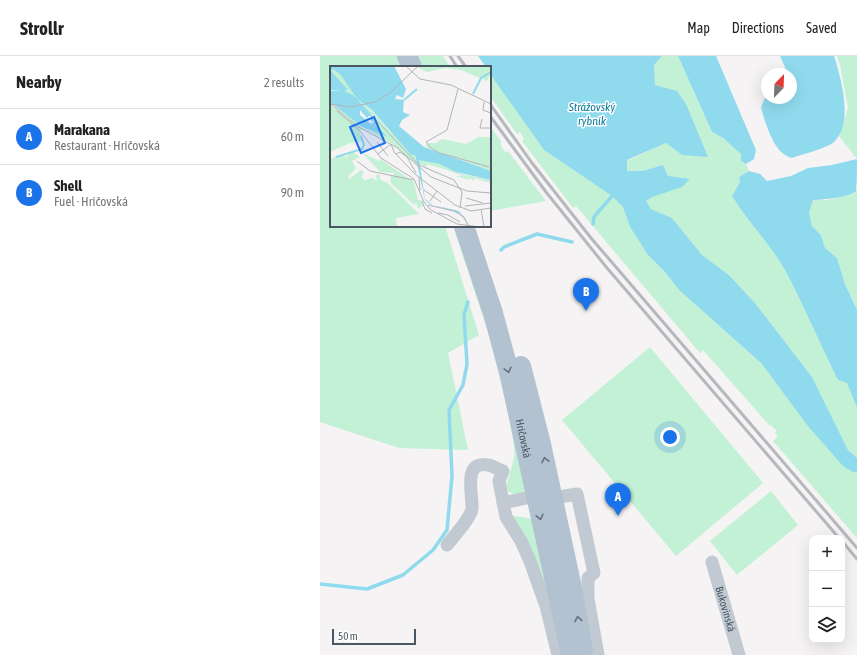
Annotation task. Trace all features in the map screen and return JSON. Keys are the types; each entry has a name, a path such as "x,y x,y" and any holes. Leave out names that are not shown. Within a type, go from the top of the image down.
{"main road":[{"path":"394,56 399,66"},
{"path":"407,56 412,66"},
{"name":"Hričovská","path":"464,227 493,313 544,497 571,655"},
{"name":"Hričovská","path":"478,227 492,266 520,363 541,444 544,497 580,580 585,655"}],"street":[{"path":"447,545 472,510 470,478 473,469 479,466 488,465 503,471 499,481 506,517 521,541 530,561 546,606 558,655"},
{"name":"Hričovská","path":"544,497 578,494 594,573 580,580 588,599 598,655"},
{"path":"503,503 544,497"},
{"name":"Bukovinská","path":"712,562 739,655"}],"green space":[{"path":"320,56 443,56 449,66 330,66 330,227 445,227 479,335 448,353 468,450 399,448 320,422"},
{"path":"662,56 678,56 712,132 724,139 738,151 741,154 741,161 746,164 749,171 739,177 740,182 732,196 773,251 785,270 838,380 847,383 857,408 857,458 848,450 812,377 755,303 729,275 702,255 672,218 651,209 645,201 652,197 668,176 663,165 642,171 627,171 627,161 666,143 682,155 655,85 654,65"},
{"path":"837,56 857,56 857,159 839,136 848,108"},
{"path":"491,75 544,150 612,196 623,207 630,227 648,255 665,272 679,290 762,364 783,392 853,472 857,472 857,538 773,441 778,436 775,433 777,431 771,425 770,426 703,350 700,353 576,206 573,208 522,141 524,139 520,132 517,134 491,97"},
{"path":"491,127 501,141 501,146 505,152 508,151 546,201 491,211"},
{"path":"857,190 857,310 845,284 837,258 825,248 821,235 812,226 809,213 813,200 827,200 853,194"},
{"path":"453,227 457,227 491,330 526,489 524,492 516,495 509,492 506,487 514,458 514,446 507,406 488,332"},
{"path":"650,347 763,483 676,556 562,420"},
{"path":"771,491 798,525 737,575 710,541"},
{"path":"509,515 534,519 562,640"}],"water":[{"name":"Strážovský rybník","path":"478,56 662,56 654,65 655,85 677,91 686,104 708,157 682,155 666,143 627,160 627,171 642,171 663,165 668,176 690,179 682,187 652,197 646,201 651,209 672,218 702,255 729,275 755,303 812,377 848,450 857,458 857,472 853,472 843,466 807,425 762,364 679,290 665,272 648,255 630,227 623,207 612,196 544,150 491,75 491,66 485,66"},
{"path":"678,56 716,56 756,150 754,159 746,164 741,161 741,154 723,138 712,132"},
{"path":"780,56 834,56 840,76 845,112 840,134 834,142 820,149 791,158 780,151 774,142 766,124 761,107 762,104 797,104 797,68 785,68"},
{"path":"857,159 856,191 849,195 829,199 813,200 809,213 812,226 821,235 825,248 837,258 845,284 857,310 857,408 847,383 838,380 785,270 773,251 732,196 740,182 739,177 749,171 760,174 767,181 791,176 808,168 832,165"}],"waterway":[{"path":"593,224 594,217 612,196"},
{"path":"501,250 504,247 537,234 572,242"},
{"path":"320,584 367,589 403,575 433,550 447,530 452,476 449,410 463,385 467,364 464,315 468,302"}],"railway":[{"path":"450,56 456,66"},
{"path":"458,56 465,66"},
{"path":"491,105 532,163 591,238 857,548"},
{"path":"491,117 546,192 607,268 836,535"},
{"path":"845,545 857,559"}],"place":[{"name":"Shell","path":"586,311"},
{"name":"Marakana","path":"618,516"}]}
